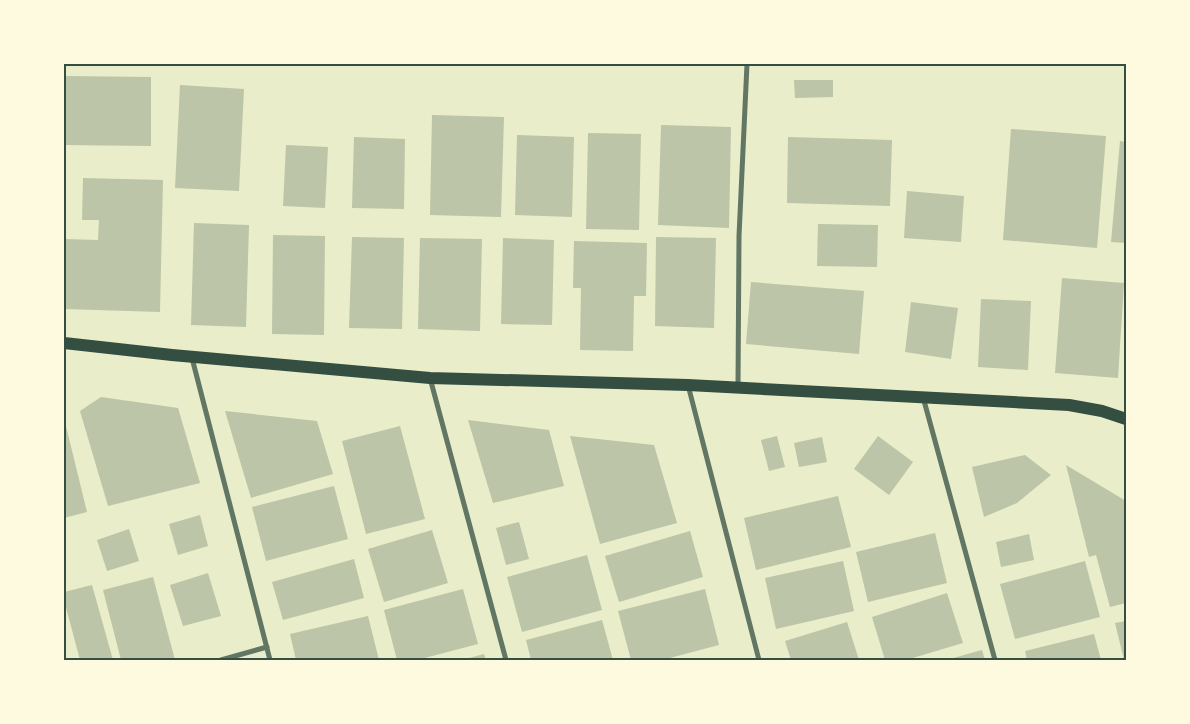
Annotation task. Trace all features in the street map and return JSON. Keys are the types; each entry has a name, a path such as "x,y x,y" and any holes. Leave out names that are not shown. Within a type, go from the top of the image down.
{"main road":[{"path":"64,343 192,357 430,378 688,385 1069,405 1102,411 1126,419"}],"street":[{"path":"738,388 739,236 747,64"},
{"path":"192,357 270,660"},
{"path":"430,378 506,660"},
{"path":"688,385 759,660"},
{"path":"922,397 995,660"},
{"path":"221,660 267,647"}],"building":[{"path":"64,76 151,77 151,146 64,145"},
{"path":"794,80 833,80 833,97 795,98"},
{"path":"180,85 244,89 239,191 175,188"},
{"path":"432,115 504,117 501,217 430,215"},
{"path":"661,125 731,127 729,228 658,225"},
{"path":"1011,129 1106,136 1097,248 1003,240"},
{"path":"588,133 641,134 639,230 586,229"},
{"path":"517,135 574,137 572,217 515,215"},
{"path":"354,137 405,139 404,209 352,208"},
{"path":"788,137 892,140 890,206 787,203"},
{"path":"1120,141 1126,142 1126,243 1111,242"},
{"path":"286,145 328,147 325,208 283,206"},
{"path":"83,178 163,180 160,312 64,309 64,239 98,240 99,220 82,220"},
{"path":"907,191 964,196 961,242 904,238"},
{"path":"194,223 249,225 246,327 191,325"},
{"path":"818,224 878,225 877,267 817,266"},
{"path":"273,235 325,236 324,335 272,334"},
{"path":"352,237 404,238 402,329 349,328"},
{"path":"656,237 716,238 714,328 655,326"},
{"path":"420,238 482,239 480,331 418,329"},
{"path":"503,238 554,240 552,325 501,324"},
{"path":"574,241 647,243 646,296 634,296 633,351 580,350 581,288 573,288"},
{"path":"1062,278 1124,283 1118,378 1055,373"},
{"path":"751,282 864,291 859,354 746,344"},
{"path":"981,299 1031,301 1028,370 978,367"},
{"path":"911,302 958,308 951,359 905,352"},
{"path":"101,397 178,408 200,483 108,506 80,411"},
{"path":"225,411 317,421 333,474 251,498"},
{"path":"64,418 87,512 64,518"},
{"path":"468,420 549,430 564,486 493,503"},
{"path":"400,426 425,519 366,534 342,441"},
{"path":"570,436 654,445 677,523 600,544"},
{"path":"777,436 785,467 769,471 761,440"},
{"path":"878,436 913,462 889,495 854,469"},
{"path":"822,437 827,462 799,467 794,443"},
{"path":"1025,455 1051,475 1017,503 984,517 972,467"},
{"path":"1066,465 1126,501 1126,603 1110,607 1096,555 1089,557"},
{"path":"334,486 348,539 266,561 252,507"},
{"path":"838,496 851,547 756,570 744,518"},
{"path":"200,515 208,546 178,555 169,524"},
{"path":"519,522 529,559 506,565 496,528"},
{"path":"129,529 139,561 107,571 97,540"},
{"path":"432,530 448,583 384,602 368,549"},
{"path":"690,531 703,577 619,602 605,556"},
{"path":"935,533 947,583 868,602 856,552"},
{"path":"1029,534 1034,560 1001,567 996,542"},
{"path":"587,555 602,610 522,632 507,577"},
{"path":"354,559 364,598 283,620 272,582"},
{"path":"843,561 854,611 776,629 765,578"},
{"path":"1085,561 1100,617 1015,639 1000,584"},
{"path":"208,573 221,616 183,626 170,585"},
{"path":"153,577 175,660 121,660 103,590"},
{"path":"92,585 113,660 80,660 64,600 64,592"},
{"path":"463,589 478,644 417,660 397,660 384,610"},
{"path":"705,589 719,645 662,660 631,660 618,611"},
{"path":"947,593 963,643 906,660 885,660 872,617"},
{"path":"368,616 379,660 296,660 290,634"},
{"path":"602,620 613,660 531,660 526,640"},
{"path":"1126,621 1126,660 1124,660 1115,623"},
{"path":"847,622 859,660 791,660 785,641"},
{"path":"1094,634 1101,660 1027,660 1025,651"},
{"path":"982,650 985,660 946,660"},
{"path":"484,654 486,660 462,660"}]}
